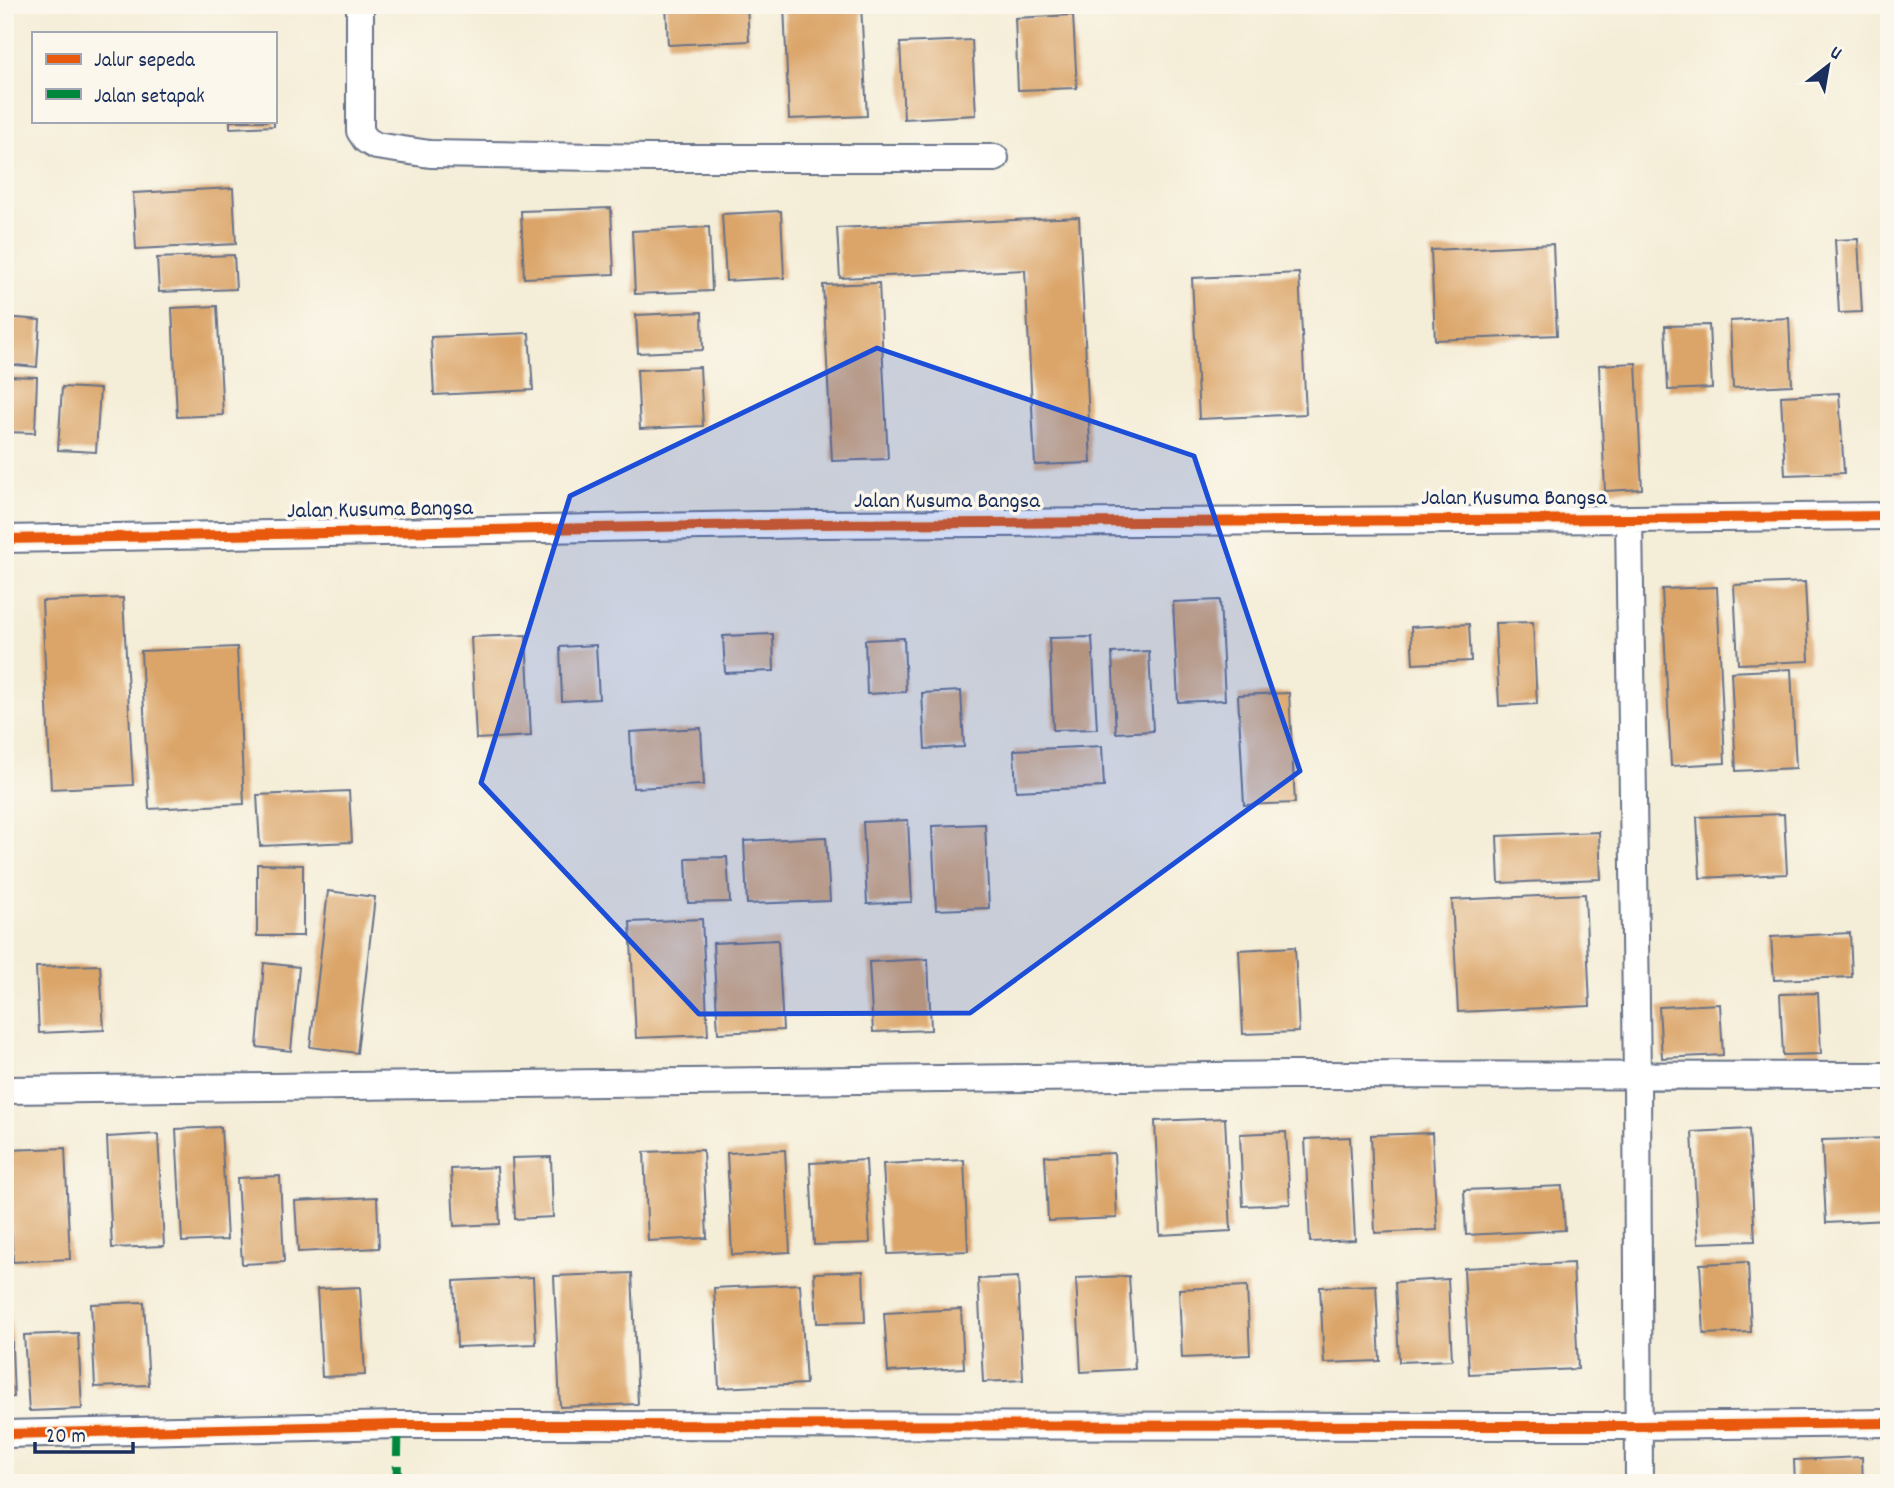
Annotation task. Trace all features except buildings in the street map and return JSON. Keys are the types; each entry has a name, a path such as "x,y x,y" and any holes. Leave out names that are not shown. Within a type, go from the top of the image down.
{"street":[{"path":"360,5 360,131 366,140 376,146 430,153 609,157 995,158"},
{"name":"Jalan Kusuma Bangsa","path":"5,539 830,524 1889,516"},
{"path":"1629,519 1637,1076 1639,1483"},
{"path":"5,1090 1292,1076 1889,1076"},
{"path":"5,1434 398,1425 1637,1426 1889,1423"}],"highlighted area":[{"path":"877,348 1194,456 1300,771 970,1013 699,1014 481,783 570,496"}],"marked path":[{"path":"397,1483 398,1425"}],"cycle path":[{"path":"5,539 816,524 1889,516"},
{"path":"5,1434 398,1425 1637,1426 1889,1423"}]}
